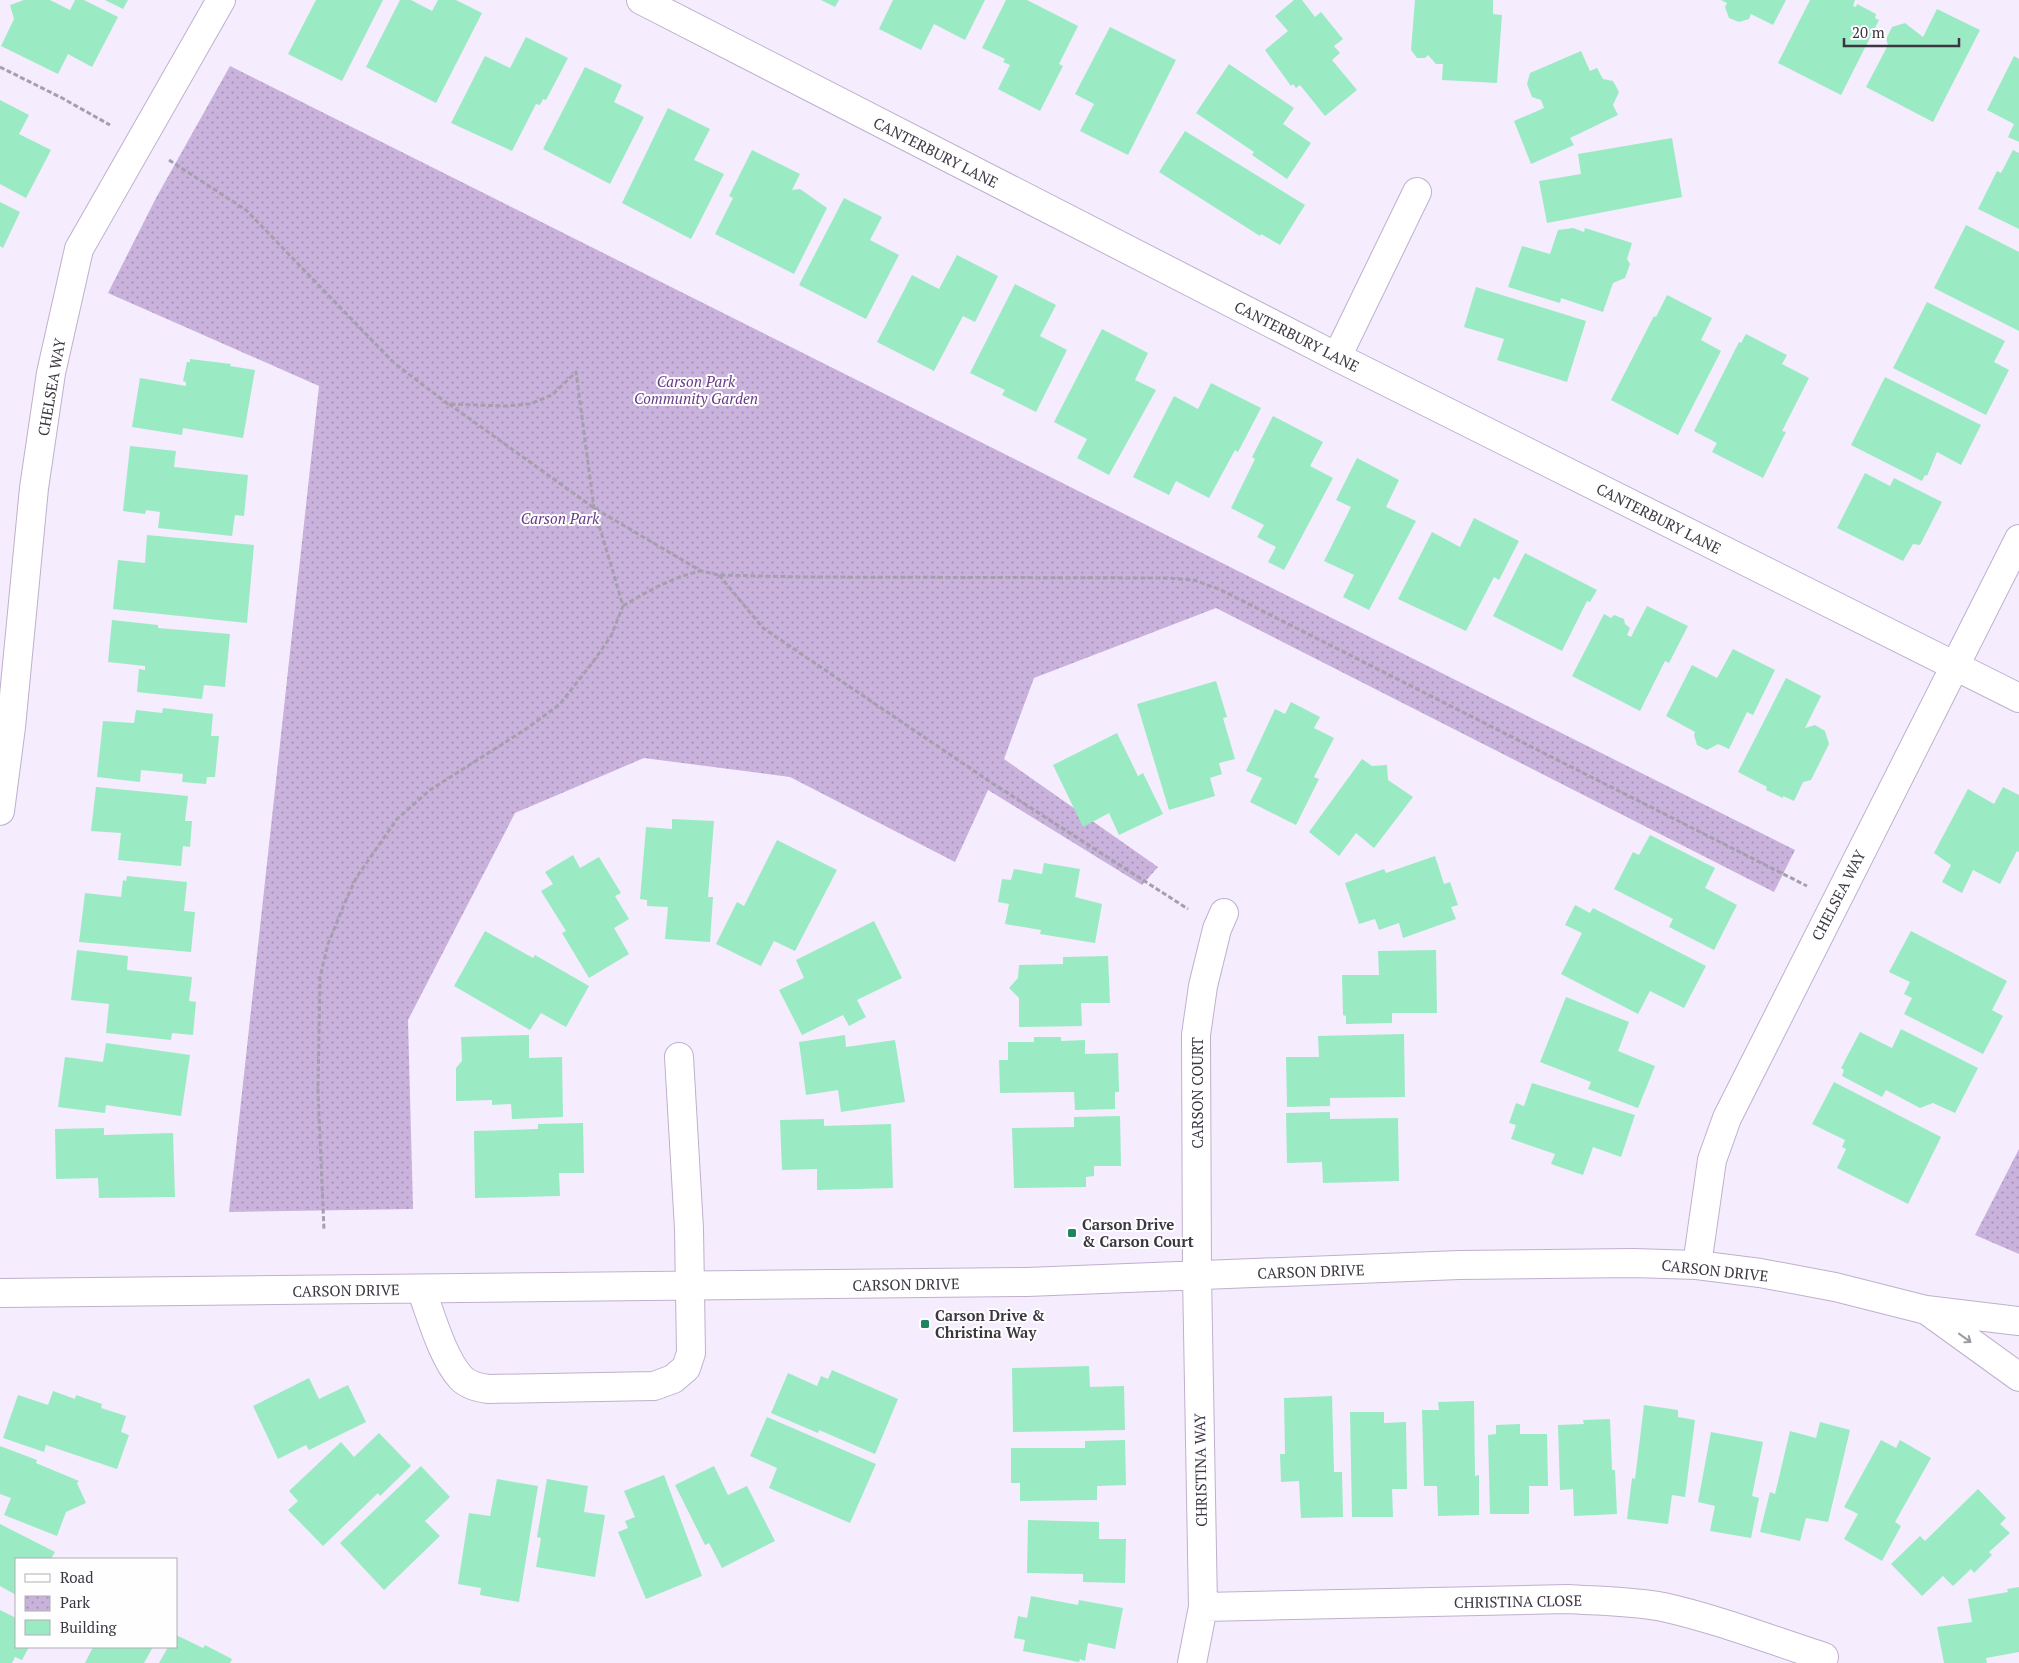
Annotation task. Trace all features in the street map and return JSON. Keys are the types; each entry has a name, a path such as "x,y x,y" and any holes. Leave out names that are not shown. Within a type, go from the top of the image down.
{"street":[{"name":"CHELSEA WAY","path":"0,811 5,727 34,488 51,372 79,249 221,0"},
{"name":"CANTERBURY LANE","path":"641,0 1337,357 2019,698"},
{"path":"1337,357 1417,192"},
{"name":"CHELSEA WAY","path":"1696,1265 1706,1190 1719,1137 1834,900 1956,666 2019,539"},
{"name":"CARSON COURT","path":"1196,1275 1196,1035 1203,986 1221,921"},
{"path":"421,1289 450,1360 462,1379 476,1387 489,1389 654,1386 673,1379 686,1368 692,1353 691,1287 679,1057"},
{"name":"CARSON DRIVE","path":"0,1293 1027,1282 1459,1265 1696,1265 1760,1273 1835,1287 1926,1310 2019,1321"},
{"name":"CHRISTINA WAY","path":"1192,1663 1203,1607 1196,1275"},
{"name":"CARSON DRIVE","path":"1926,1310 2019,1377"},
{"name":"CHRISTINA CLOSE","path":"1203,1607 1567,1599 1628,1602 1662,1607 1696,1616 1824,1657"}],"path":[{"path":"0,67 62,98 140,142 246,210 394,362 448,404 594,508 701,571 719,575 1032,576 1194,580 1221,590 1834,900"},
{"path":"448,404 505,406 530,404 552,396 576,372 594,508 623,606"},
{"path":"324,1230 318,1091 320,977 328,944 356,878 397,819 430,790 526,729 560,704 611,636 623,606 657,586 677,577 701,571"},
{"path":"719,575 763,628 989,780 1140,876 1221,921"}],"green space":[{"name":"Carson Park","path":"230,66 1795,850 1774,892 1216,608 1034,678 1004,759 1158,867 1142,885 988,790 955,862 790,777 644,758 515,813 408,1020 413,1209 229,1212 319,386 108,293 156,198"},
{"path":"2019,1149 2019,1254 1975,1235"}],"building":[{"path":"24,0 50,0 70,10 75,0 84,0 118,17 92,67 68,54 58,74 1,46 14,19 10,5"},
{"path":"105,0 128,0 123,9"},
{"path":"316,0 383,0 342,81 288,54"},
{"path":"400,0 411,0 432,11 438,0 456,0 482,13 436,103 366,67"},
{"path":"821,0 839,0 835,7"},
{"path":"893,0 985,0 965,40 934,24 921,50 879,29"},
{"path":"1006,0 1027,0 1078,26 1059,64 1063,66 1040,111 998,89 1010,65 1003,62 1005,59 982,48"},
{"path":"1294,0 1302,0 1315,17 1321,12 1343,39 1334,46 1340,53 1332,60 1357,90 1325,116 1300,85 1296,88 1293,84 1291,86 1265,50 1288,31 1275,16"},
{"path":"1415,0 1493,0 1493,14 1502,15 1497,83 1442,80 1443,64 1436,64 1428,55 1425,58 1417,58 1411,50"},
{"path":"1721,0 1786,0 1773,25 1751,14 1749,19 1739,22 1729,18 1725,7 1727,3"},
{"path":"1810,0 1855,0 1853,6 1856,7 1857,4 1876,14 1875,18 1879,20 1841,95 1778,63"},
{"path":"1937,9 1980,30 1933,122 1866,87 1888,45 1886,39 1892,27 1905,23 1923,37"},
{"path":"1110,27 1176,60 1128,155 1080,131 1094,104 1075,94"},
{"path":"526,37 568,58 546,100 543,99 540,105 536,104 512,151 451,123 485,56 510,68"},
{"path":"1581,51 1590,71 1597,68 1603,79 1613,81 1619,92 1613,105 1618,115 1570,138 1574,145 1531,164 1514,121 1544,108 1541,100 1532,97 1527,84 1530,73"},
{"path":"2014,56 2019,59 2019,142 2008,137 2014,124 1987,110"},
{"path":"1229,64 1294,108 1283,124 1311,143 1287,179 1252,155 1254,152 1196,113"},
{"path":"585,67 622,85 614,102 644,117 610,184 543,149"},
{"path":"0,100 29,115 19,134 51,150 26,198 0,184"},
{"path":"668,108 710,129 694,160 724,174 691,239 622,203"},
{"path":"1185,131 1305,205 1280,245 1261,234 1260,236 1159,172"},
{"path":"1672,138 1682,197 1547,223 1539,181 1581,174 1578,154"},
{"path":"752,150 800,174 792,190 800,189 827,208 794,274 715,234 733,198 729,196"},
{"path":"2013,150 2019,153 2019,229 1978,209 1997,171 2001,173"},
{"path":"844,198 882,217 870,240 899,255 866,319 799,285"},
{"path":"0,202 20,212 3,248 0,246"},
{"path":"1966,225 2019,252 2019,331 1934,288"},
{"path":"1573,228 1584,232 1585,228 1632,243 1627,259 1630,264 1625,278 1613,283 1603,312 1561,298 1560,303 1508,287 1522,246 1550,254 1558,230"},
{"path":"957,255 998,276 975,322 963,316 934,371 877,342 912,275 939,289"},
{"path":"1015,284 1056,305 1040,336 1067,350 1036,412 1002,395 1005,390 970,373"},
{"path":"1476,287 1586,321 1567,382 1497,360 1504,339 1464,327"},
{"path":"1667,295 1712,318 1701,340 1721,351 1678,435 1611,400 1654,316 1656,317"},
{"path":"1927,302 2005,341 1994,362 2009,370 1986,415 1893,368"},
{"path":"1102,329 1148,353 1135,380 1156,390 1109,475 1077,458 1087,439 1054,422"},
{"path":"1746,334 1787,355 1782,364 1809,378 1782,431 1786,432 1763,478 1712,452 1717,443 1694,431 1739,342 1741,343"},
{"path":"190,359 231,364 230,366 255,370 243,438 183,428 182,435 132,427 140,378 186,386 186,382 183,381 187,362 190,362"},
{"path":"1885,377 1981,425 1961,465 1937,452 1927,476 1925,475 1922,481 1851,445"},
{"path":"1211,383 1261,408 1238,452 1235,450 1209,498 1176,481 1169,495 1133,477 1174,396 1198,409"},
{"path":"1273,416 1323,442 1310,466 1333,478 1284,570 1268,562 1276,547 1257,537 1264,525 1231,508 1255,459 1252,457"},
{"path":"130,446 176,451 174,467 248,475 244,516 235,515 232,536 158,528 160,512 146,510 145,514 123,511"},
{"path":"1357,458 1399,480 1386,507 1416,521 1369,610 1343,597 1354,575 1324,561 1351,507 1336,500"},
{"path":"1865,473 1890,486 1894,478 1942,502 1920,545 1913,544 1903,561 1837,528"},
{"path":"1474,518 1519,541 1499,580 1494,577 1466,631 1398,599 1432,532 1460,547"},
{"path":"147,535 254,545 247,623 113,609 118,560 145,563"},
{"path":"1525,553 1597,590 1590,602 1587,601 1562,651 1493,616"},
{"path":"1647,606 1688,626 1669,663 1665,661 1640,711 1572,676 1604,614 1611,618 1614,615 1624,619 1625,624 1630,628 1627,635 1631,637"},
{"path":"112,620 158,625 158,628 230,634 225,687 204,685 202,699 137,692 139,669 145,670 145,666 108,662"},
{"path":"1733,649 1775,670 1753,715 1747,712 1729,749 1718,744 1707,750 1697,745 1695,732 1666,716 1692,665 1717,678"},
{"path":"1786,678 1821,696 1805,728 1815,725 1825,731 1829,744 1811,780 1803,782 1794,801 1766,790 1767,787 1738,772"},
{"path":"1216,681 1227,717 1223,718 1235,759 1219,763 1222,774 1210,778 1215,796 1169,810 1137,704"},
{"path":"1291,702 1320,717 1314,728 1334,738 1314,777 1319,779 1296,825 1250,802 1262,778 1246,771 1275,709 1285,714"},
{"path":"163,708 213,714 211,736 219,736 215,777 207,777 206,784 182,782 183,774 141,770 140,782 97,777 103,721 134,723 136,710 162,713"},
{"path":"1117,733 1138,776 1143,773 1163,814 1119,835 1109,813 1083,827 1053,765"},
{"path":"1362,759 1372,766 1387,765 1388,780 1413,797 1374,848 1356,833 1339,856 1309,832"},
{"path":"96,787 188,796 185,821 192,821 190,847 183,846 181,866 118,860 121,833 91,831"},
{"path":"2003,787 2019,795 2019,852 2017,851 2000,884 1973,870 1962,893 1942,882 1951,865 1934,853 1968,789 1994,804"},
{"path":"672,819 714,821 708,897 713,897 710,942 665,939 668,907 647,906 647,900 640,899 646,827 672,829"},
{"path":"1650,835 1715,868 1705,888 1737,905 1714,950 1669,927 1673,919 1614,889 1633,852 1639,855"},
{"path":"777,840 837,870 795,951 774,941 761,966 716,944 737,902 744,906"},
{"path":"573,855 580,868 599,857 621,893 615,896 629,919 614,928 629,954 589,978 562,933 566,931 541,891 553,884 545,872"},
{"path":"1435,856 1444,884 1450,882 1458,905 1451,907 1456,919 1403,938 1399,923 1379,930 1375,919 1359,924 1345,883 1384,869 1386,873"},
{"path":"1044,863 1080,869 1075,897 1102,904 1095,943 1040,934 1041,930 1005,924 1009,904 998,902 1002,879 1011,880 1014,869 1042,874"},
{"path":"127,876 187,882 184,911 195,912 191,952 79,942 85,893 121,897 123,880 126,881"},
{"path":"1575,905 1590,913 1593,908 1706,966 1684,1008 1650,991 1638,1014 1561,974 1582,933 1565,925"},
{"path":"874,921 902,978 857,1000 866,1017 849,1026 843,1015 802,1035 779,990 804,978 796,960"},
{"path":"485,931 533,958 535,955 589,986 566,1027 541,1013 530,1030 454,986"},
{"path":"1911,931 2007,981 1992,1010 2003,1016 1983,1054 1904,1014 1912,998 1904,994 1910,982 1889,972"},
{"path":"77,950 128,956 127,970 192,977 189,1001 196,1002 193,1035 172,1033 171,1040 106,1033 109,1004 71,1000"},
{"path":"1436,950 1437,1013 1392,1013 1392,1023 1346,1024 1346,1016 1343,1015 1342,975 1379,975 1378,951"},
{"path":"1108,956 1110,1003 1081,1003 1082,1026 1019,1027 1019,998 1009,988 1018,978 1019,965 1063,964 1063,957"},
{"path":"1566,997 1629,1022 1618,1051 1655,1066 1638,1108 1588,1089 1591,1082 1540,1062"},
{"path":"1901,1029 1978,1068 1955,1113 1933,1103 1920,1108 1886,1090 1882,1097 1842,1076 1844,1070 1841,1068 1860,1032 1892,1048"},
{"path":"1404,1034 1405,1097 1330,1098 1330,1106 1287,1107 1286,1057 1319,1057 1318,1036"},
{"path":"529,1035 529,1058 562,1057 563,1117 512,1119 511,1104 492,1105 492,1100 456,1101 456,1068 462,1061 461,1037"},
{"path":"845,1035 846,1047 895,1040 905,1102 841,1112 838,1090 806,1095 799,1042"},
{"path":"1034,1037 1061,1037 1061,1041 1085,1040 1085,1054 1118,1053 1119,1092 1115,1092 1115,1109 1075,1110 1074,1092 1000,1093 999,1060 1008,1060 1008,1042 1034,1042"},
{"path":"106,1043 190,1055 181,1116 106,1105 105,1113 58,1107 65,1057 103,1062"},
{"path":"1834,1082 1941,1137 1908,1204 1837,1168 1846,1149 1842,1147 1845,1140 1812,1124"},
{"path":"1532,1083 1635,1115 1621,1157 1593,1147 1583,1175 1551,1164 1555,1154 1511,1139 1516,1125 1509,1123 1516,1103 1524,1106"},
{"path":"1330,1112 1330,1119 1398,1118 1399,1181 1323,1183 1322,1162 1287,1163 1286,1113"},
{"path":"1120,1116 1121,1166 1094,1166 1094,1176 1086,1177 1086,1187 1014,1188 1012,1128 1074,1127 1074,1117"},
{"path":"824,1119 824,1126 891,1124 893,1188 817,1190 817,1169 782,1170 780,1120"},
{"path":"583,1123 584,1173 559,1173 560,1196 475,1198 474,1131 538,1129 538,1124"},
{"path":"104,1128 104,1135 173,1133 175,1197 99,1198 98,1178 56,1179 55,1129"},
{"path":"1089,1366 1090,1387 1124,1386 1125,1430 1013,1432 1012,1368"},
{"path":"832,1370 898,1399 875,1454 819,1430 818,1433 771,1413 788,1373 817,1386 821,1376 828,1379"},
{"path":"309,1378 319,1399 348,1385 366,1422 309,1450 306,1445 278,1459 253,1406"},
{"path":"53,1391 75,1399 76,1395 102,1404 101,1408 126,1416 121,1432 129,1435 117,1469 46,1445 44,1452 3,1438 18,1395 48,1405"},
{"path":"1332,1396 1334,1472 1342,1472 1343,1517 1301,1518 1299,1481 1281,1482 1280,1454 1285,1454 1284,1398"},
{"path":"1474,1401 1475,1476 1479,1475 1479,1515 1438,1516 1437,1486 1424,1486 1422,1410 1439,1410 1438,1402"},
{"path":"1644,1405 1678,1410 1678,1417 1695,1420 1685,1497 1672,1495 1668,1524 1627,1519 1632,1478 1635,1479"},
{"path":"1350,1412 1384,1412 1384,1423 1406,1422 1407,1489 1392,1489 1393,1517 1352,1517"},
{"path":"767,1417 876,1464 850,1523 769,1488 777,1468 750,1456"},
{"path":"1610,1419 1612,1470 1615,1470 1617,1514 1574,1516 1573,1489 1560,1490 1558,1425 1584,1424 1583,1420"},
{"path":"1820,1422 1850,1430 1828,1522 1806,1518 1800,1541 1760,1532 1770,1492 1775,1494 1790,1431 1816,1438"},
{"path":"1520,1424 1520,1434 1547,1434 1548,1486 1529,1486 1529,1514 1490,1514 1488,1435 1496,1434 1496,1425"},
{"path":"1711,1432 1763,1442 1752,1496 1759,1498 1751,1538 1710,1531 1715,1506 1698,1502"},
{"path":"379,1433 411,1466 380,1496 378,1493 323,1546 288,1510 298,1501 289,1491 341,1442 354,1457"},
{"path":"1125,1440 1126,1485 1097,1486 1097,1500 1020,1501 1020,1483 1011,1483 1011,1448 1085,1448 1085,1441"},
{"path":"1881,1440 1896,1448 1900,1440 1931,1458 1895,1522 1901,1526 1882,1561 1844,1539 1858,1514 1844,1507"},
{"path":"0,1446 37,1460 36,1463 79,1481 77,1483 86,1503 66,1512 57,1536 4,1515 11,1498 0,1494"},
{"path":"421,1466 450,1497 425,1521 440,1536 384,1590 340,1543"},
{"path":"714,1466 728,1495 747,1486 775,1541 722,1568 709,1543 705,1545 675,1485"},
{"path":"664,1475 702,1576 646,1599 618,1532 628,1528 625,1521 635,1517 624,1491"},
{"path":"497,1479 538,1486 519,1602 480,1595 481,1588 458,1584 469,1513 490,1516"},
{"path":"547,1479 588,1486 584,1512 605,1515 595,1577 536,1567 541,1538 537,1537"},
{"path":"1978,1489 2006,1518 2000,1524 2010,1533 1989,1552 1992,1555 1974,1573 1971,1569 1953,1586 1943,1576 1922,1596 1891,1564 1920,1536 1925,1541"},
{"path":"1028,1520 1099,1522 1099,1539 1126,1539 1125,1583 1083,1582 1083,1574 1027,1573"},
{"path":"0,1524 55,1552 52,1558 15,1558 15,1594 0,1586"},
{"path":"2019,1587 2019,1652 1986,1658 1987,1663 1944,1663 1937,1627 1972,1622 1968,1599 2008,1592 2007,1589"},
{"path":"1031,1596 1078,1605 1079,1600 1123,1608 1115,1649 1088,1643 1085,1661 1080,1659 1079,1662 1023,1651 1025,1640 1014,1638 1018,1616 1027,1618"},
{"path":"0,1610 15,1618 15,1648 28,1648 22,1660 15,1657 12,1663 0,1663"},
{"path":"178,1636 203,1648 205,1645 232,1659 230,1663 159,1663 167,1648 178,1648"},
{"path":"92,1648 152,1648 144,1663 85,1663"}],"place":[{"name":"Carson Drive & Carson Court","path":"1072,1233"},
{"name":"Carson Drive & Christina Way","path":"925,1324"}],"park label":[{"name":"Carson Park Community Garden","path":"696,390"}]}
